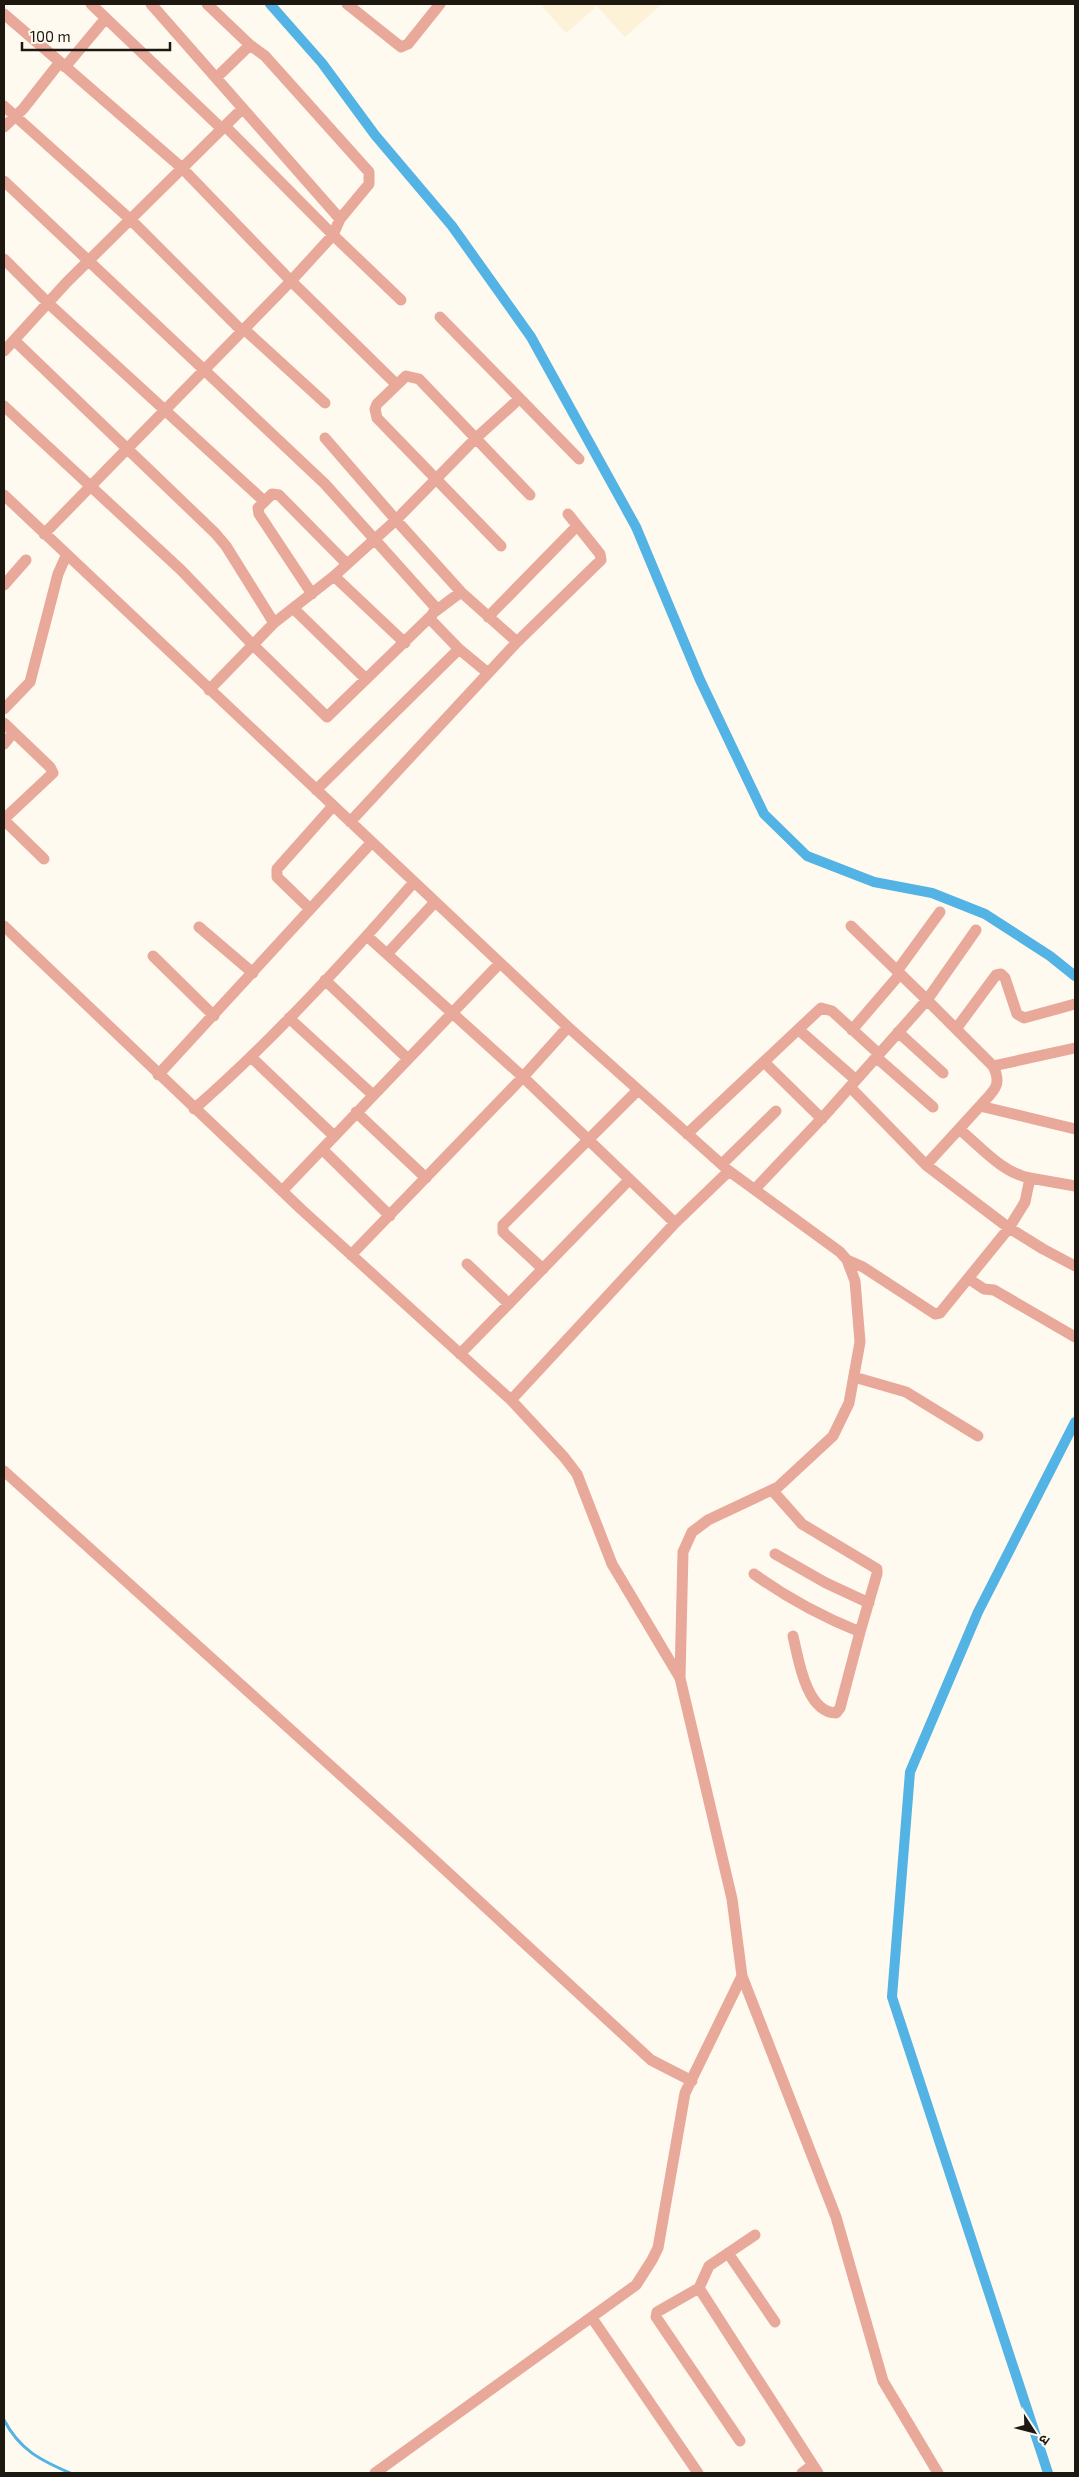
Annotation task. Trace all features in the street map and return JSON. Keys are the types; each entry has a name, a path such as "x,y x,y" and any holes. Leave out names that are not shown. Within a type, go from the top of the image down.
{"street":[{"path":"91,4 224,128 401,300"},
{"path":"151,4 340,219"},
{"path":"44,534 291,281 333,235 340,219 369,184 369,172 264,56 207,4"},
{"path":"347,4 401,47 408,44 440,4"},
{"path":"4,14 182,168 291,281 396,384"},
{"path":"4,127 106,18"},
{"path":"216,78 250,45"},
{"path":"4,106 131,220 243,330 325,403"},
{"path":"4,351 10,338 242,109"},
{"path":"4,181 324,484 374,538 434,612"},
{"path":"4,259 264,501"},
{"path":"440,317 579,459"},
{"path":"10,338 128,448 215,533 226,546 274,623"},
{"path":"501,546 375,413 377,404 406,376 419,379 530,495"},
{"path":"209,690 274,623 334,576 396,520 476,438 519,399"},
{"path":"4,406 181,570 252,644 327,717 405,643 434,612 461,592"},
{"path":"325,438 461,592 517,642"},
{"path":"312,594 259,514 258,508 272,494 279,495 347,564"},
{"path":"4,495 66,556 568,1027 726,1168 847,1260 863,1267 935,1314 940,1313 1009,1228 1025,1202 1030,1178"},
{"path":"350,822 517,642 601,560 600,554 568,514"},
{"path":"488,617 577,526"},
{"path":"4,709 30,682 58,574 66,556"},
{"path":"4,585 26,560"},
{"path":"334,576 405,643"},
{"path":"294,609 366,679"},
{"path":"434,612 432,622 459,649 488,673"},
{"path":"316,790 459,649"},
{"path":"4,724 50,767 53,773 4,820 44,859"},
{"path":"4,744 13,734"},
{"path":"310,909 278,877 277,870 333,806"},
{"path":"158,1075 214,1016 371,842"},
{"path":"194,1110 251,1057 289,1018 367,936 414,882"},
{"path":"387,954 435,902"},
{"path":"852,1030 899,973 940,912"},
{"path":"4,926 194,1110 511,1400 558,1449 577,1474 612,1564 680,1678"},
{"path":"851,926 993,1066 999,1077 997,1086 926,1165"},
{"path":"199,927 253,973"},
{"path":"755,1189 822,1119 927,1000 976,930"},
{"path":"367,936 451,1014 523,1077 675,1223"},
{"path":"153,956 214,1016"},
{"path":"282,1192 356,1112 500,963"},
{"path":"956,1029 996,975 1001,974 1004,978 1020,1016 1024,1018 1075,1004"},
{"path":"325,980 408,1059"},
{"path":"688,1134 764,1062 825,1008 832,1011 877,1056 933,1107"},
{"path":"289,1018 373,1095"},
{"path":"351,1255 523,1077 568,1027"},
{"path":"799,1030 853,1083 926,1165 1009,1228 1075,1266"},
{"path":"898,1032 943,1073"},
{"path":"993,1066 1075,1048"},
{"path":"251,1057 334,1136"},
{"path":"764,1062 822,1119"},
{"path":"543,1270 503,1232 502,1225 638,1090"},
{"path":"980,1106 1075,1129"},
{"path":"511,1400 726,1168 776,1111"},
{"path":"356,1112 426,1178"},
{"path":"959,1129 1010,1171 1030,1178 1075,1186"},
{"path":"322,1149 390,1216"},
{"path":"460,1354 629,1180"},
{"path":"847,1260 855,1281 860,1342 850,1403 833,1436 778,1487 708,1520 692,1532 683,1552 680,1678 732,1899 742,1976 836,2217 883,2382 938,2473"},
{"path":"468,1264 509,1304"},
{"path":"969,1279 984,1289 994,1290 1075,1336"},
{"path":"854,1377 906,1392 978,1436"},
{"path":"4,1471 415,1842 651,2060 692,2081"},
{"path":"772,1490 802,1524 877,1569 840,1708 836,1713 830,1713 819,1706 808,1691 793,1636"},
{"path":"775,1554 826,1582 869,1602"},
{"path":"754,1574 775,1589 829,1619 860,1632"},
{"path":"375,2473 636,2285 658,2248 686,2093 742,1976"},
{"path":"740,2441 656,2317 657,2312 699,2288 709,2266 755,2235"},
{"path":"728,2253 775,2322"},
{"path":"699,2288 816,2469 802,2473"},
{"path":"592,2318 698,2473"}],"shaded area":[{"path":"540,4 662,4 625,37 597,6 566,33"}],"waterway":[{"path":"270,4 322,63 375,135 452,226 531,337 636,527 700,680 764,814 807,856 874,882 932,893 985,914 1050,956 1075,976"},
{"path":"1048,2473 892,1997 910,1772 978,1612 1075,1422"},
{"path":"4,2420 24,2447 40,2458 70,2473"}]}
